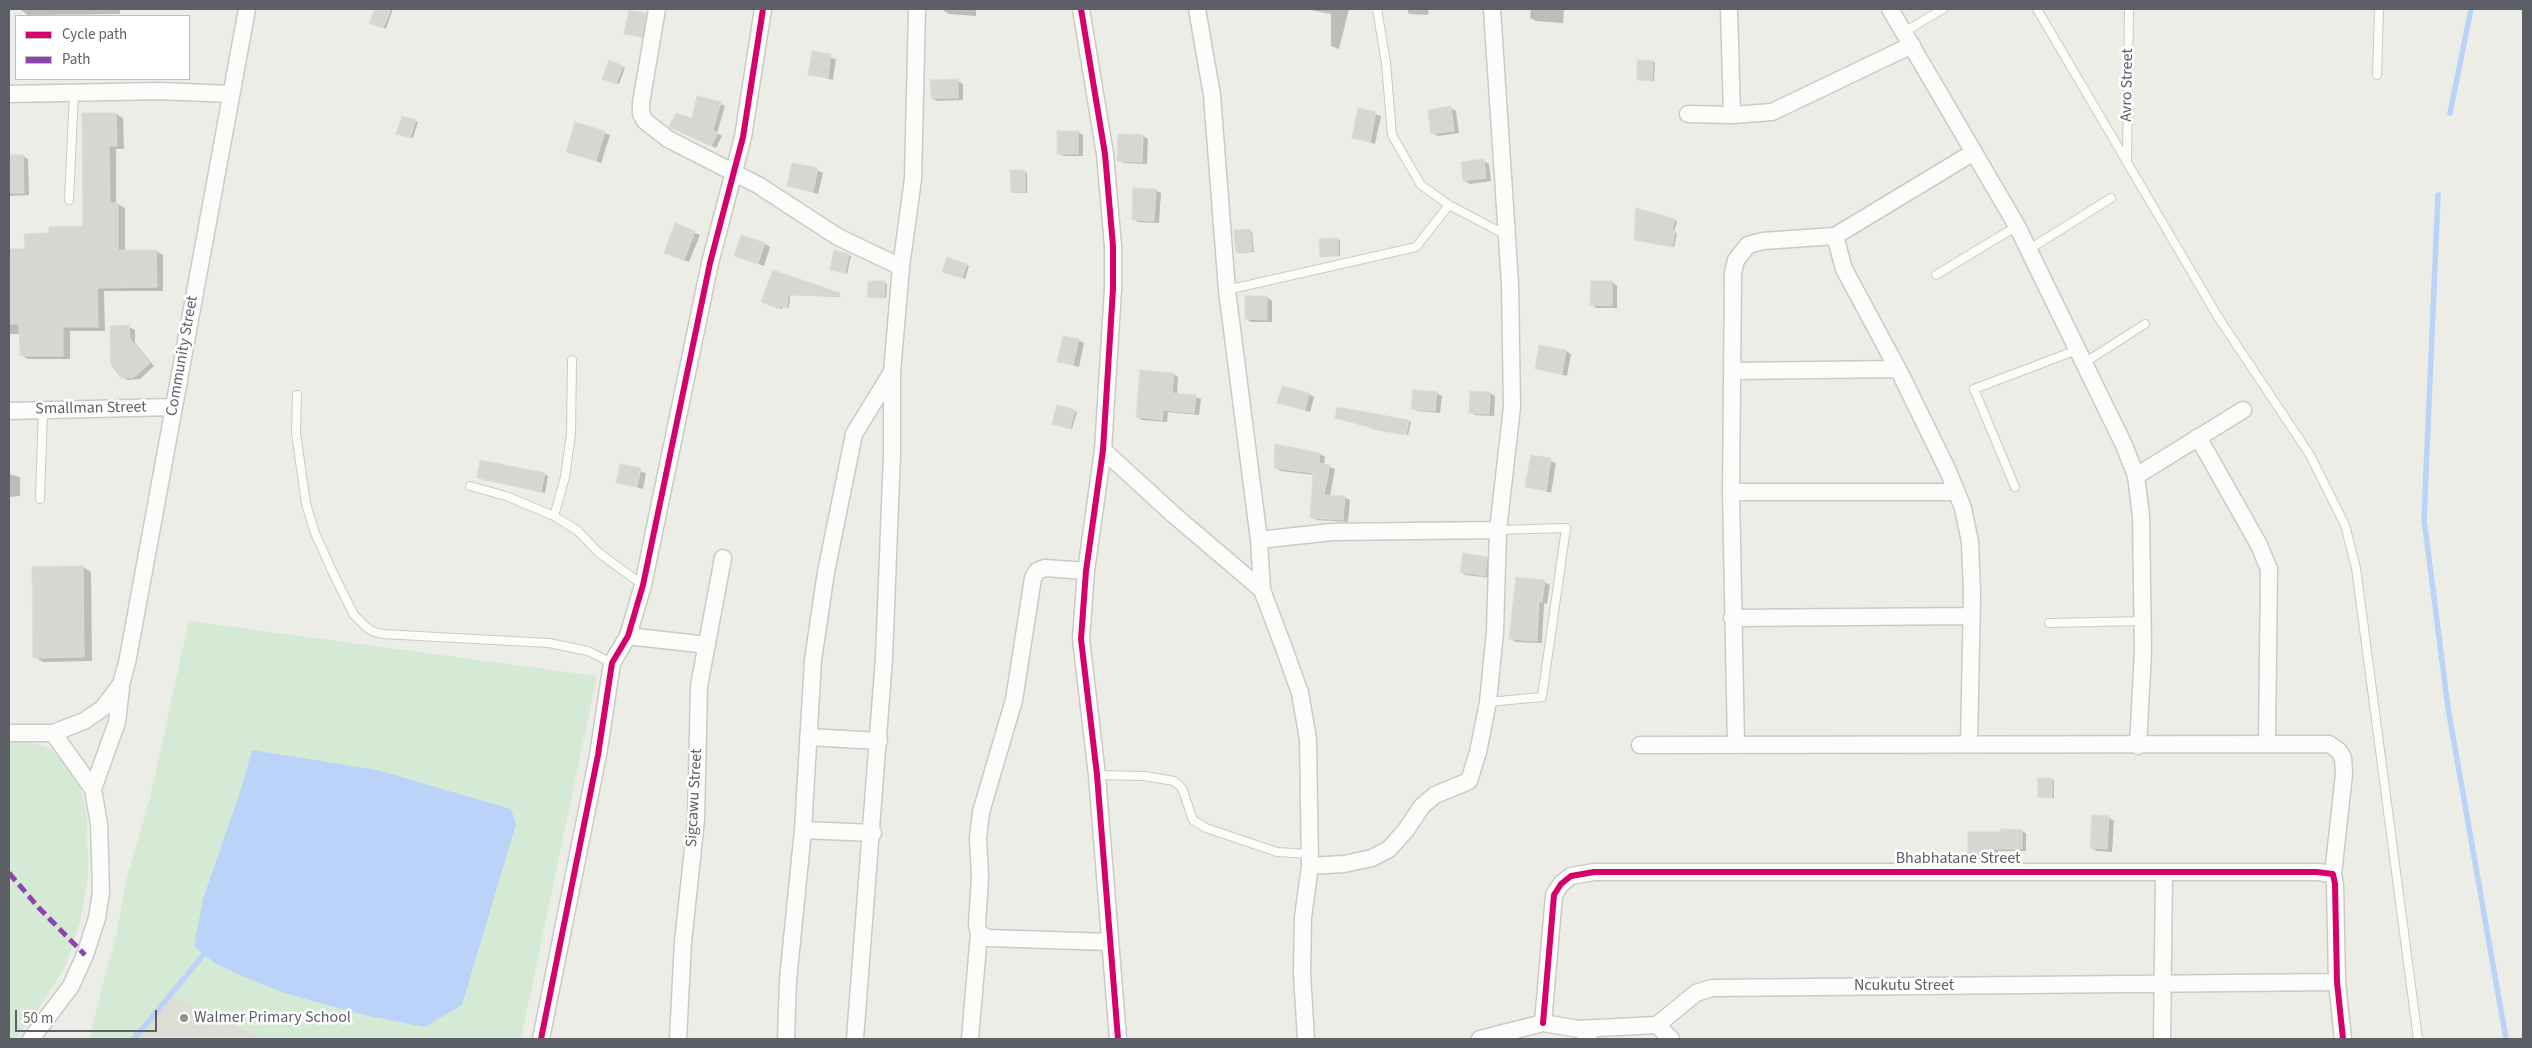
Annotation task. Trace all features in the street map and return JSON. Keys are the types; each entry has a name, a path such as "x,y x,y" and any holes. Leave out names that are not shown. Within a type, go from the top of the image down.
{"street":[{"name":"Community Street","path":"53,733 94,716 111,700 121,684 128,663 173,407 247,9"},
{"path":"657,9 641,114 653,129 668,139 758,186 838,237 902,267"},
{"path":"541,1039 598,755 612,663 628,636 643,585 710,263 743,137 763,9"},
{"path":"855,1039 880,741 890,525 892,372 913,179 917,9"},
{"path":"1081,9 1105,154 1113,246 1113,289 1103,450 1086,570 1081,639 1097,775 1118,1039"},
{"path":"1197,9 1212,95 1228,290 1259,540 1262,590 1300,693 1308,739 1310,860 1302,927 1302,974 1306,1039"},
{"path":"1310,860 1353,862 1372,858 1390,849 1422,806 1435,795 1469,781 1478,752 1488,702 1495,632 1498,530 1512,407 1508,236 1492,9"},
{"path":"1729,9 1732,115"},
{"path":"1890,9 2017,226 2124,445 2136,476 2141,516 2143,621 2138,746"},
{"path":"1688,114 1732,115 1772,112 1908,39"},
{"path":"9,94 160,91 230,94"},
{"path":"1736,745 1731,492 1733,273 1736,260 1748,245 1763,241 1835,236 1974,152"},
{"path":"1835,236 1844,269 1898,369 1948,470 1970,542 1972,616 1969,744"},
{"path":"1732,371 1898,369"},
{"path":"786,1039 788,980 803,830 814,650 826,572 854,434 892,372"},
{"name":"Smallman Street","path":"9,411 173,407"},
{"path":"2136,476 2243,410"},
{"path":"2198,437 2259,545 2269,569 2267,743"},
{"path":"1103,450 1174,516 1262,590"},
{"path":"1731,492 1956,492"},
{"path":"1259,540 1332,532 1498,530"},
{"name":"Sigcawu Street","path":"678,1039 683,942 696,820 699,686 723,558"},
{"path":"970,1039 979,933 978,838 981,812 1014,700 1033,578 1037,571 1044,568 1086,570"},
{"path":"1732,618 1972,616"},
{"path":"628,636 707,645"},
{"path":"93,788 117,722 121,684"},
{"path":"9,733 53,733 93,788 99,824 101,871 97,918 85,955 71,986 31,1039"},
{"path":"808,737 880,741"},
{"path":"1640,745 1969,744 2138,746 2267,743 2329,744 2339,751 2343,758 2344,774 2333,874 2337,896 2336,982 2343,1039"},
{"path":"803,830 873,833"},
{"name":"Bhabhatane Street","path":"1543,1023 1554,895 1561,884 1571,876 1594,872 2333,874"},
{"path":"2162,1039 2164,873"},
{"path":"979,933 988,938 1110,942"},
{"name":"Ncukutu Street","path":"1657,1025 1696,993 1712,988 2163,986 2336,982"},
{"path":"1480,1039 1543,1023 1579,1029 1657,1025 1671,1039"},
{"path":"1579,1029 1596,1039"}],"lane":[{"path":"1377,9 1386,63 1392,136 1420,186 1449,205 1508,236"},
{"path":"1908,39 1943,9"},
{"path":"2037,9 2218,317 2310,455 2345,526 2356,568 2418,1039"},
{"name":"Avro Street","path":"2127,162 2129,9"},
{"path":"2377,75 2379,9"},
{"path":"69,200 74,93"},
{"path":"2028,250 2110,198"},
{"path":"1228,290 1416,247 1449,205"},
{"path":"1936,275 2017,226"},
{"path":"2015,487 1974,389 2080,356 2146,324"},
{"path":"554,516 565,477 571,434 572,360"},
{"path":"297,396 296,432 306,504 315,533 333,573 354,615 365,626 372,631 382,634 549,643 588,652 612,663"},
{"path":"40,499 43,410"},
{"path":"470,486 506,496 554,516 578,531 598,553 643,585"},
{"path":"1488,702 1542,697 1566,528 1498,530"},
{"path":"2049,623 2143,621"},
{"path":"1097,775 1135,775 1174,781 1182,788 1192,820 1206,828 1276,852 1310,860"}],"shaded area":[{"name":"Walmer Primary School","path":"171,996 266,1039 127,1039"}],"green space":[{"path":"189,621 597,676 521,1039 266,1039 171,997 127,1039 89,1039 117,930 127,877 149,802"},
{"path":"9,741 29,742 58,751 77,773 87,814 88,877 80,923 66,965 37,1012 15,1039 9,1039"}],"water":[{"path":"252,750 377,770 511,809 516,824 462,1005 425,1027 364,1015 291,995 258,983 216,964 194,946 203,899 241,789"}],"building":[{"path":"375,9 391,9 383,28 369,23"},
{"path":"629,10 646,13 642,37 624,34"},
{"path":"812,51 831,54 828,78 808,75"},
{"path":"609,60 623,66 616,84 602,79"},
{"path":"1637,60 1653,60 1652,81 1637,80"},
{"path":"958,79 958,98 931,98 930,80"},
{"path":"697,96 721,102 713,130 718,133 711,146 669,127 676,113 692,118"},
{"path":"1451,106 1454,131 1431,134 1428,110"},
{"path":"1358,108 1376,112 1370,142 1352,138"},
{"path":"82,113 116,113 117,146 109,146 110,203 118,203 118,250 156,250 157,287 97,288 98,327 63,327 63,356 20,356 19,324 9,324 9,249 25,249 24,234 49,233 49,227 83,226"},
{"path":"402,116 416,120 410,138 396,134"},
{"path":"575,122 605,131 596,161 566,152"},
{"path":"1057,131 1078,131 1078,154 1057,154"},
{"path":"1118,134 1143,135 1142,162 1117,161"},
{"path":"9,155 23,155 24,193 9,193"},
{"path":"1484,159 1486,178 1463,181 1461,162"},
{"path":"792,163 818,168 813,192 787,186"},
{"path":"1010,170 1025,170 1025,192 1011,192"},
{"path":"1133,188 1156,189 1154,221 1132,220"},
{"path":"1636,208 1675,219 1672,230 1675,231 1672,247 1634,240"},
{"path":"675,223 695,231 684,260 664,253"},
{"path":"1250,229 1252,251 1236,252 1234,230"},
{"path":"741,235 765,243 758,264 734,256"},
{"path":"1338,238 1338,256 1320,257 1319,239"},
{"path":"834,250 849,254 845,273 830,270"},
{"path":"947,257 967,264 962,278 942,272"},
{"path":"773,270 840,293 839,296 788,295 787,308 780,306 779,309 761,302"},
{"path":"868,281 885,281 884,298 867,297"},
{"path":"1591,281 1612,281 1612,306 1590,305"},
{"path":"1245,296 1267,296 1267,320 1245,319"},
{"path":"129,325 130,339 150,363 134,377 121,378 111,365 110,326"},
{"path":"1063,336 1079,339 1073,365 1057,362"},
{"path":"1539,345 1566,350 1562,374 1535,369"},
{"path":"1140,370 1174,373 1172,393 1196,395 1194,413 1163,410 1162,420 1136,417"},
{"path":"1282,386 1309,393 1305,410 1277,403"},
{"path":"1413,390 1437,392 1435,411 1411,409"},
{"path":"1470,391 1490,392 1489,414 1469,413"},
{"path":"1057,405 1075,410 1070,429 1052,424"},
{"path":"1337,407 1409,420 1406,435 1372,429 1335,418"},
{"path":"1275,444 1320,453 1319,463 1330,465 1324,495 1345,496 1343,520 1310,518 1313,473 1274,468"},
{"path":"1531,455 1551,458 1546,491 1525,487"},
{"path":"480,460 545,473 541,492 477,478"},
{"path":"620,464 641,468 637,487 616,483"},
{"path":"1463,553 1487,557 1485,576 1460,572"},
{"path":"83,566 84,657 33,658 32,567"},
{"path":"1516,577 1545,580 1542,602 1539,601 1537,641 1509,639"},
{"path":"2038,778 2052,778 2052,797 2038,797"},
{"path":"2092,815 2109,816 2107,849 2090,848"},
{"path":"2001,829 2022,830 2022,849 1994,849 1994,857 1968,857 1968,832 2001,832"}],"waterway":[{"path":"2450,113 2471,9"},
{"path":"2438,195 2424,519 2448,708 2506,1039"},
{"path":"134,1039 204,954"}],"marked path":[{"path":"9,873 39,908 85,955"}],"cycle path":[{"path":"541,1039 598,755 612,663 628,636 643,585 710,263 743,137 763,9"},
{"path":"1081,9 1105,154 1113,246 1113,289 1103,450 1086,571 1081,639 1097,775 1118,1039"},
{"path":"1543,1023 1554,895 1561,884 1571,876 1594,872 2317,872 2333,874 2335,884 2337,982 2343,1039"}],"place":[{"name":"Walmer Primary School","path":"184,1018"}]}
